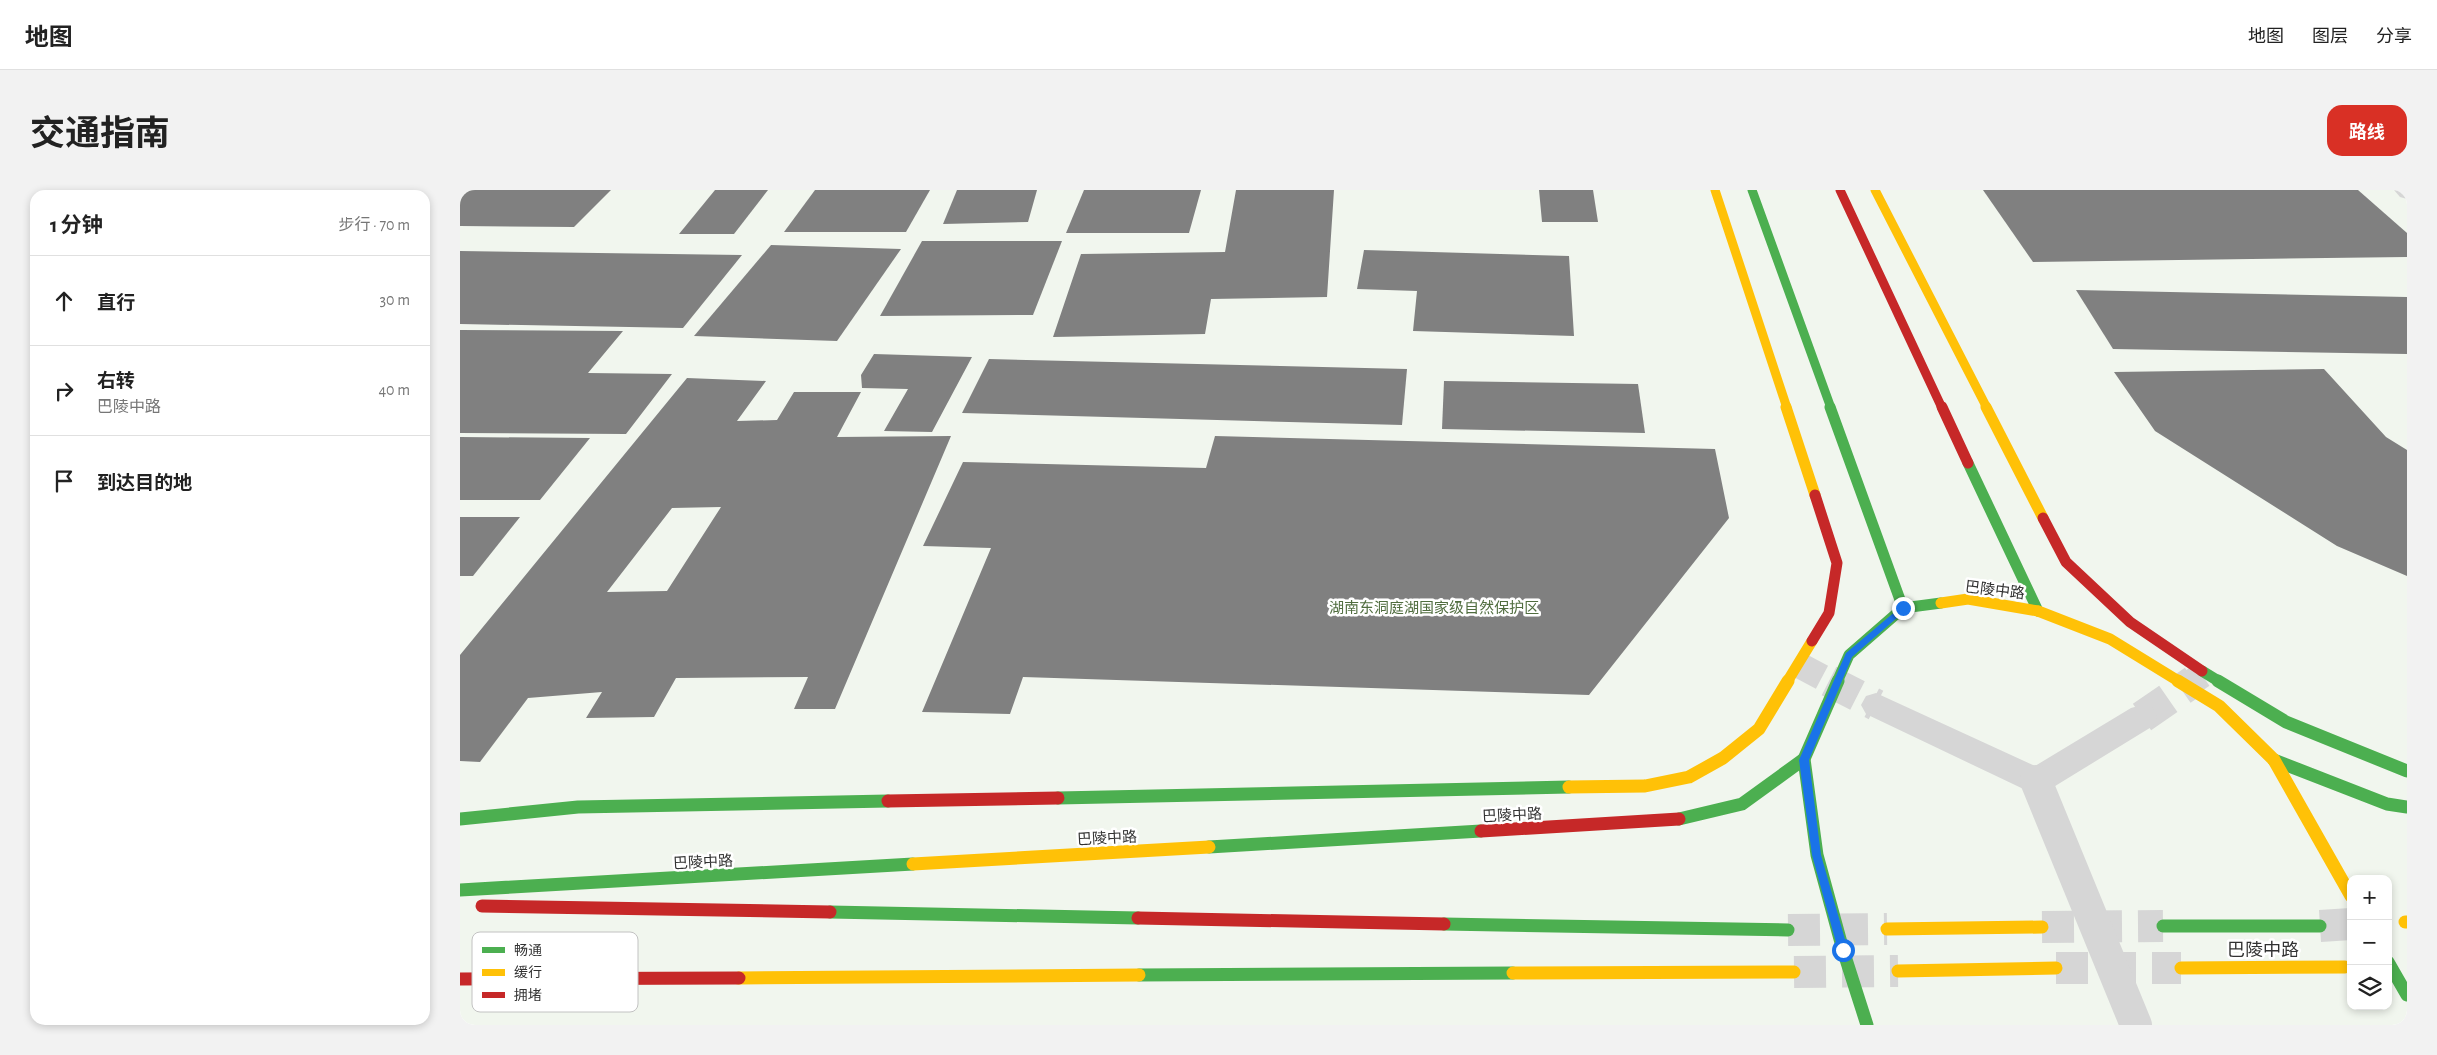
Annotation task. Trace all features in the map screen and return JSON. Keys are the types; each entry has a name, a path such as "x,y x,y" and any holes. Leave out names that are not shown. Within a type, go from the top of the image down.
{"main road":[{"path":"460,819 578,807 1645,786 1689,777 1723,758 1759,729 1830,612 1837,563 1715,190"},
{"path":"1752,190 1903,608 1848,655 1804,760 1817,855 1843,950 1867,1025"},
{"path":"1840,190 2038,612"},
{"path":"1875,190 2066,562 2130,622 2213,678 2286,722 2407,771"},
{"name":"巴陵中路","path":"1903,608 1968,599 2038,612 2110,640 2219,706 2274,760 2387,804 2407,807"},
{"name":"巴陵中路","path":"460,890 1675,820 1742,804 1804,760"},
{"path":"2274,760 2347,889"},
{"path":"470,906 1788,930"},
{"name":"巴陵中路","path":"2163,926 2320,926"},
{"path":"1887,929 2042,927"},
{"path":"2390,965 2407,995"},
{"name":"巴陵中路","path":"2182,968 2345,967"},
{"path":"1898,970 2056,968"},
{"path":"638,978 1794,972"}],"street":[{"path":"2403,190 2407,193"},
{"path":"1876,705 2036,781 2136,1025"},
{"path":"2036,781 2142,717"}],"green space":[{"name":"湖南东洞庭湖国家级自然保护区","path":"460,190 2407,190 2407,1025 460,1025"}],"building":[{"path":"460,190 611,190 574,227 460,226"},
{"path":"715,190 768,190 734,234 679,234"},
{"path":"815,190 930,190 906,232 784,232"},
{"path":"957,190 1037,190 1028,222 943,224"},
{"path":"1084,190 1201,190 1189,233 1066,233"},
{"path":"1236,190 1334,190 1327,297 1211,299 1205,334 1053,337 1081,254 1225,252"},
{"path":"1539,190 1593,190 1598,222 1542,222"},
{"path":"1983,190 2358,190 2407,233 2407,257 2033,262"},
{"path":"922,241 1062,241 1033,315 880,316"},
{"path":"771,245 901,249 837,341 694,336"},
{"path":"1364,250 1569,256 1574,336 1413,331 1417,291 1357,289"},
{"path":"460,251 742,255 683,328 460,324"},
{"path":"2076,290 2407,297 2407,354 2113,349"},
{"path":"460,330 623,331 588,373 672,374 626,434 460,433"},
{"path":"874,354 972,357 932,432 884,431 908,389 862,388 861,375"},
{"path":"989,359 1407,369 1402,425 962,413"},
{"path":"2324,369 2386,437 2407,450 2407,576 2337,546 2155,431 2114,372"},
{"path":"687,378 766,381 737,421 777,420 794,392 861,392 837,437 951,436 835,709 794,709 808,677 676,678 654,717 586,718 602,692 528,698 480,762 460,761 460,655","holes":["721,507 667,591 607,592 672,508"]},
{"path":"1444,381 1638,384 1645,433 1442,429"},
{"path":"1215,436 1715,449 1729,518 1589,695 1023,677 1010,714 922,712 991,548 923,546 963,462 1206,468"},
{"path":"460,437 590,438 540,500 460,500"},
{"path":"460,517 520,517 473,576 460,576"}],"tunnel":[{"path":"1799,665 1831,682"},
{"path":"2192,682 2202,675"},
{"path":"1829,681 1876,705"},
{"path":"2142,717 2194,681"},
{"path":"2320,926 2347,924"},
{"path":"2042,927 2163,926"},
{"path":"1788,930 1887,929"},
{"path":"2056,968 2181,968"},
{"path":"1794,972 1898,971"}],"traffic: fast":[{"path":"1752,190 1903,608 1941,603"},
{"path":"1968,463 2038,611"},
{"path":"1867,1025 1843,950 1817,855 1804,759 1849,655 1903,608"},
{"path":"2202,671 2286,722 2407,771"},
{"path":"1679,819 1742,804 1804,759"},
{"path":"2274,760 2387,804 2407,807"},
{"path":"1058,798 1569,787"},
{"path":"460,819 578,807 888,801"},
{"path":"1209,847 1481,831"},
{"path":"460,890 913,864"},
{"path":"830,912 1138,918"},
{"path":"1444,924 1788,930"},
{"path":"2163,926 2320,926"},
{"path":"2390,965 2407,995"},
{"path":"1139,975 1513,973"}],"traffic: slow":[{"path":"1715,190 1815,495"},
{"path":"1875,190 2043,518"},
{"path":"1941,603 1968,599 2038,611"},
{"path":"2038,611 2110,639 2219,706 2274,760"},
{"path":"1569,787 1645,786 1689,777 1723,758 1759,729 1812,641"},
{"path":"2274,760 2347,889"},
{"path":"913,864 1209,847"},
{"path":"1887,929 2042,927"},
{"path":"2181,968 2345,967"},
{"path":"1898,971 2056,968"},
{"path":"1513,973 1794,972"},
{"path":"739,978 1139,975"}],"traffic: jam":[{"path":"1840,190 1968,463"},
{"path":"1812,641 1829,613 1837,563 1815,495"},
{"path":"2043,518 2066,562 2130,622 2202,671"},
{"path":"888,801 1058,798"},
{"path":"1481,831 1679,819"},
{"path":"482,906 830,912"},
{"path":"1138,918 1444,924"},
{"path":"638,978 739,978"},
{"path":"460,979 472,979"}],"route":[{"path":"1843,950 1817,855 1804,760 1848,655 1903,608"}]}
